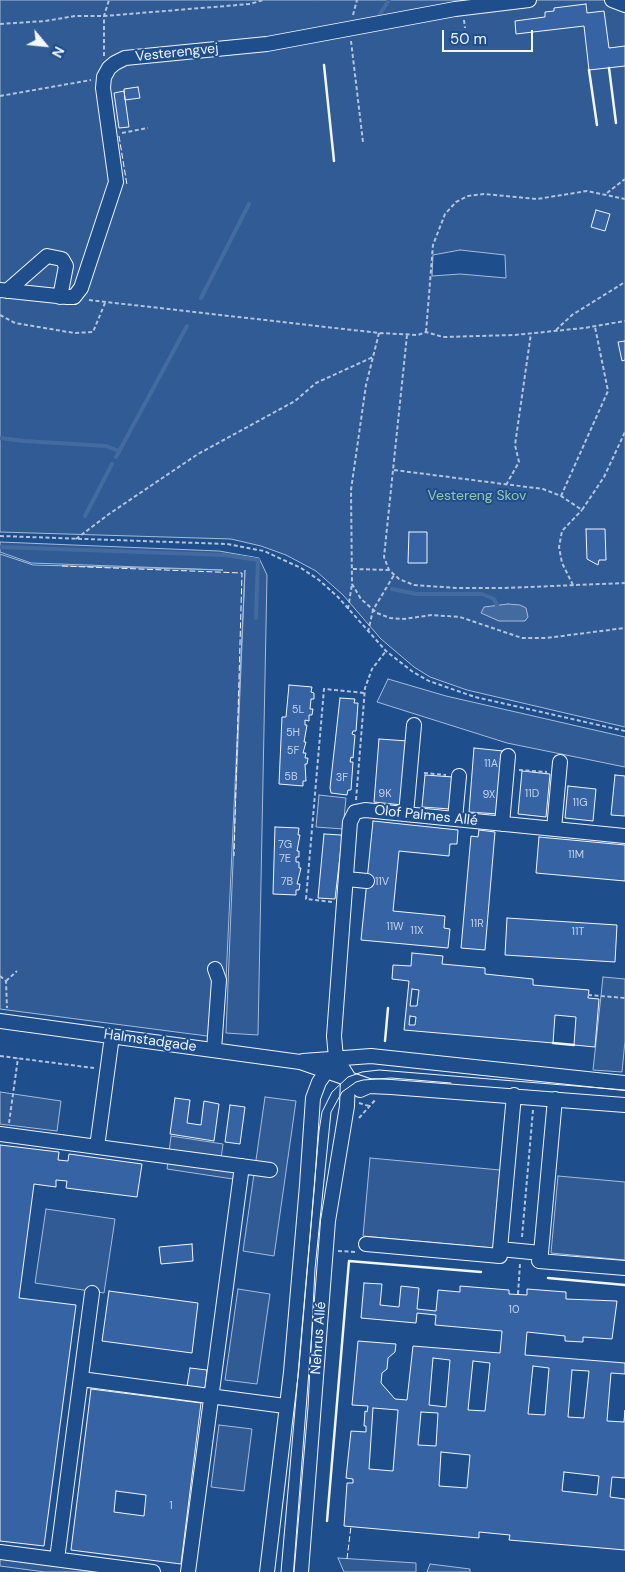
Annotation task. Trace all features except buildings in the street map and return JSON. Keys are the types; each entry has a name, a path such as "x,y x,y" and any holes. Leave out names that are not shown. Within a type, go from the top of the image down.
{"street":[{"name":"Vesterengvej","path":"104,78 109,68 125,58 267,44 455,9 529,0"},
{"path":"612,0 625,5"},
{"path":"4,290 74,297 82,288 116,182 103,88 104,78"},
{"path":"4,290 47,256 62,259 66,266 60,297"},
{"path":"406,814 414,725"},
{"path":"502,824 508,762"},
{"path":"554,829 560,767"},
{"path":"455,819 458,776"},
{"name":"Olof Palmes Allé","path":"348,1079 336,1058 336,1004 350,822 355,812 365,810 625,836"},
{"path":"347,879 367,881"},
{"path":"214,1050 219,980 215,969"},
{"name":"Halmstadgade","path":"4,1022 300,1062 368,1086"},
{"path":"97,1147 112,1036"},
{"path":"336,1058 384,1056 625,1083"},
{"name":"Halmstadgade","path":"300,1062 336,1058"},
{"name":"Nehrus Allé","path":"267,1572 285,1406 291,1372 308,1185 313,1098 316,1087 336,1058"},
{"name":"Nehrus Allé","path":"301,1572 326,1250 339,1147 347,1106 348,1079"},
{"path":"347,1106 356,1094 368,1086 625,1105"},
{"path":"366,1244 500,1256 514,1096"},
{"path":"555,1099 539,1261 625,1268"},
{"path":"4,1134 270,1170"},
{"path":"188,1572 242,1166"},
{"path":"500,1249 541,1253"},
{"path":"57,1559 92,1293"},
{"path":"81,1379 285,1406"},
{"path":"0,1552 153,1572"}],"path":[{"path":"0,96 104,78 104,16 109,0"},
{"path":"0,24 45,21 75,16 104,16 250,4 263,0"},
{"path":"464,21 465,28"},
{"path":"350,30 364,142"},
{"path":"110,135 148,128"},
{"path":"606,194 625,179"},
{"path":"426,332 433,245 445,214 456,202 468,196 484,194 537,199 587,191 625,199"},
{"path":"556,330 572,315 625,282"},
{"path":"74,297 105,303 380,333 418,335 426,332 443,337 531,333 625,321"},
{"path":"0,315 15,323 74,333 93,332 105,303"},
{"path":"561,496 608,391 594,326"},
{"path":"348,609 352,584 352,490 364,401 380,333"},
{"path":"506,485 519,462 515,445 531,333"},
{"path":"407,335 384,557 389,570 394,575 414,585 456,588 625,583"},
{"path":"76,539 109,514 198,454 295,401 316,383 373,357"},
{"path":"573,586 562,563 559,547 562,531 582,510 604,477 625,432"},
{"path":"621,444 625,445"},
{"path":"394,470 543,489 561,496 582,510"},
{"path":"0,536 227,544 264,551 301,568 319,580 386,651 413,672 449,690 625,731"},
{"path":"352,568 389,570"},
{"path":"368,632 373,610 394,575"},
{"path":"352,584 361,599 373,610 384,616 397,619 432,615 460,617 475,620 522,638 546,638 625,628"},
{"path":"355,812 365,693 372,669 386,651"},
{"path":"345,903 306,899 324,689 365,693"},
{"path":"508,762 560,767"},
{"path":"410,772 458,776"},
{"path":"4,1022 10,1012 6,1006 6,981 17,971"},
{"path":"0,976 6,981"},
{"path":"588,995 625,998"},
{"path":"0,1056 96,1068"},
{"path":"4,1134 18,1058"},
{"path":"355,1124 369,1106 382,1094"},
{"path":"518,1294 534,1105"},
{"path":"326,1250 366,1253 366,1244"}],"shaded area":[{"path":"0,0 625,0 625,727 467,690 430,677 414,667 381,639 343,595 316,571 286,555 261,546 231,539 0,532","holes":["460,250 505,255 506,278 460,274 432,276 433,255"]},
{"path":"0,542 219,551 259,558 267,575 258,1035 226,1033 245,570 226,980 214,980 214,1021 207,1036 0,1009 0,554 33,565 223,570 31,563 0,552"},
{"path":"508,604 520,605 526,608 528,617 525,621 499,621 481,613 484,607"},
{"path":"388,679 446,696 625,737 625,767 507,743 377,702"},
{"path":"319,795 346,798 343,829 316,827"},
{"path":"603,977 625,979 625,1041 622,1072 593,1070"},
{"path":"0,1092 61,1101 57,1131 0,1124"},
{"path":"265,1097 296,1101 274,1256 243,1251"},
{"path":"171,1136 223,1144 221,1159 235,1161 233,1179 167,1169"},
{"path":"370,1158 500,1170 493,1248 363,1236"},
{"path":"558,1176 625,1182 625,1260 551,1253"},
{"path":"46,1209 115,1219 104,1293 35,1283"},
{"path":"238,1289 270,1294 257,1384 225,1380"},
{"path":"219,1425 252,1429 244,1491 211,1487"},
{"path":"0,1552 106,1572 45,1572 0,1566"},
{"path":"338,1558 416,1563 416,1572 344,1572"},
{"path":"430,1564 470,1569 470,1572 427,1572"}],"waterway":[{"path":"380,14 389,0"},
{"path":"201,298 249,204"},
{"path":"116,457 187,326"},
{"path":"0,438 106,446 119,451"},
{"path":"85,516 112,464"},
{"path":"0,547 225,555 258,560 256,618"},
{"path":"392,589 417,594 482,594 494,599 497,605"}],"tram line":[{"path":"281,1572 319,1131 322,1112 332,1092 348,1077 362,1072 379,1070 625,1090"},
{"path":"294,1572 308,1407 315,1269 331,1112 342,1092 356,1082 363,1080 391,1078 451,1083"}],"fence":[{"path":"119,136 127,185"},
{"path":"62,566 242,573 234,856"},
{"path":"347,1559 351,1526"}],"wall":[{"path":"324,65 334,161"},
{"path":"609,68 616,123"},
{"path":"589,70 597,125"},
{"path":"385,1041 388,1008"},
{"path":"553,1043 574,1045"},
{"path":"327,1521 349,1261 481,1272"},
{"path":"548,1278 625,1285"}],"park label":[{"name":"Vestereng Skov","path":"477,496"}]}
